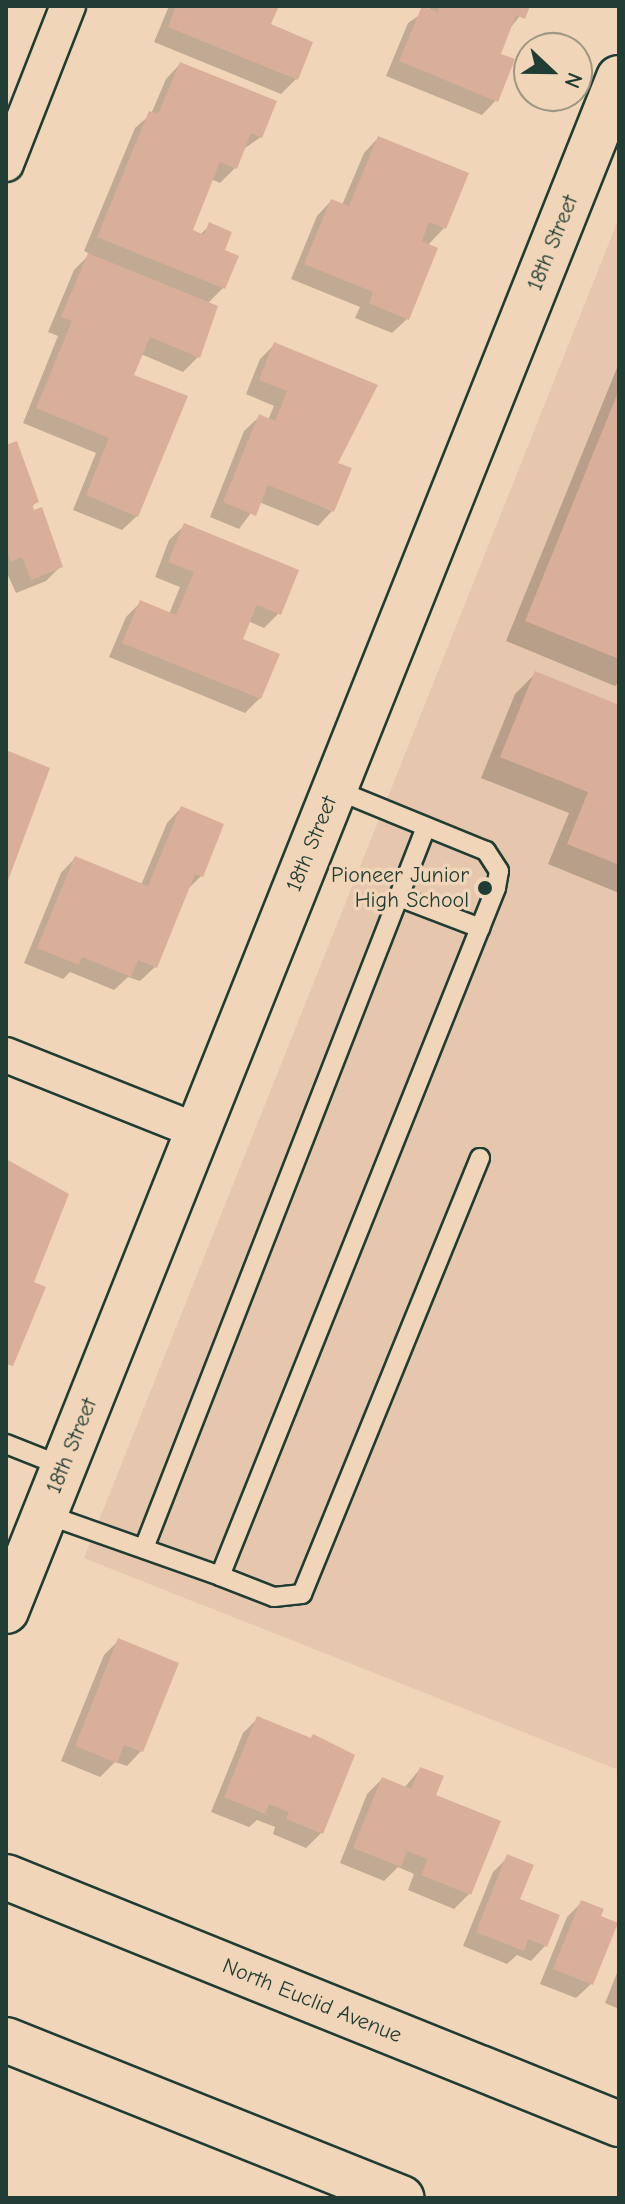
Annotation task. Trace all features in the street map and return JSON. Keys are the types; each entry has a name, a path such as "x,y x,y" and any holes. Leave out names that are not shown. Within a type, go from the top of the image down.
{"main road":[{"name":"18th Street","path":"6,1611 334,789 609,131 619,78"},
{"name":"North Euclid Avenue","path":"6,1877 619,2124"},
{"path":"6,2040 402,2198"}],"street":[{"path":"6,164 68,6"},
{"path":"6,1055 197,1131"}],"lane":[{"path":"220,1576 496,888 494,858 334,789"},
{"path":"144,1548 426,827"},
{"path":"399,897 480,928"},
{"path":"45,1514 274,1597 302,1594 480,1158"},
{"path":"6,1444 64,1467"}],"shaded area":[{"name":"Pioneer Junior High School","path":"619,218 619,1770 84,1558"}],"building":[{"path":"176,6 279,6 271,24 313,42 298,80 168,27"},
{"path":"422,6 438,12 440,6 530,6 525,19 516,15 501,54 513,58 513,64 498,102 399,61"},
{"path":"180,62 277,101 262,138 251,133 237,169 220,162 193,230 204,235 209,222 232,232 225,250 239,256 225,289 97,237 149,111 158,114"},
{"path":"378,136 469,173 446,229 429,222 422,241 438,248 409,320 369,303 373,292 304,264 331,199 349,206"},
{"path":"88,253 218,306 200,358 150,337 134,375 188,396 138,517 86,495 109,438 36,408 72,321 61,317"},
{"path":"274,342 378,385 338,463 352,468 334,512 268,485 256,516 223,502 259,414 275,421 287,391 259,380"},
{"path":"619,390 619,659 525,621"},
{"path":"17,441 39,502 32,505 34,510 42,507 63,567 31,580 22,557 11,562 6,550 6,445"},
{"path":"184,523 299,570 281,615 257,605 243,639 280,654 261,699 122,643 140,600 176,615 194,572 168,562"},
{"path":"535,671 619,705 619,865 567,844 588,792 500,757"},
{"path":"6,750 50,768 6,886"},
{"path":"181,806 224,824 203,877 195,874 157,968 138,960 131,977 82,957 79,965 37,948 75,856 148,886"},
{"path":"6,1159 69,1194 34,1282 46,1287 13,1366 6,1364"},
{"path":"118,1638 179,1663 143,1752 124,1745 117,1763 75,1746"},
{"path":"257,1716 311,1738 313,1734 355,1755 323,1834 286,1819 289,1812 269,1804 265,1814 224,1797"},
{"path":"420,1767 444,1776 436,1795 501,1821 471,1895 421,1875 428,1859 407,1851 401,1867 353,1848 382,1777 411,1789"},
{"path":"507,1854 534,1865 520,1899 560,1915 547,1947 528,1939 524,1951 476,1932"},
{"path":"581,1900 604,1909 601,1916 618,1923 593,1985 553,1969"}],"place":[{"name":"Pioneer Junior High School","path":"485,888"}]}
